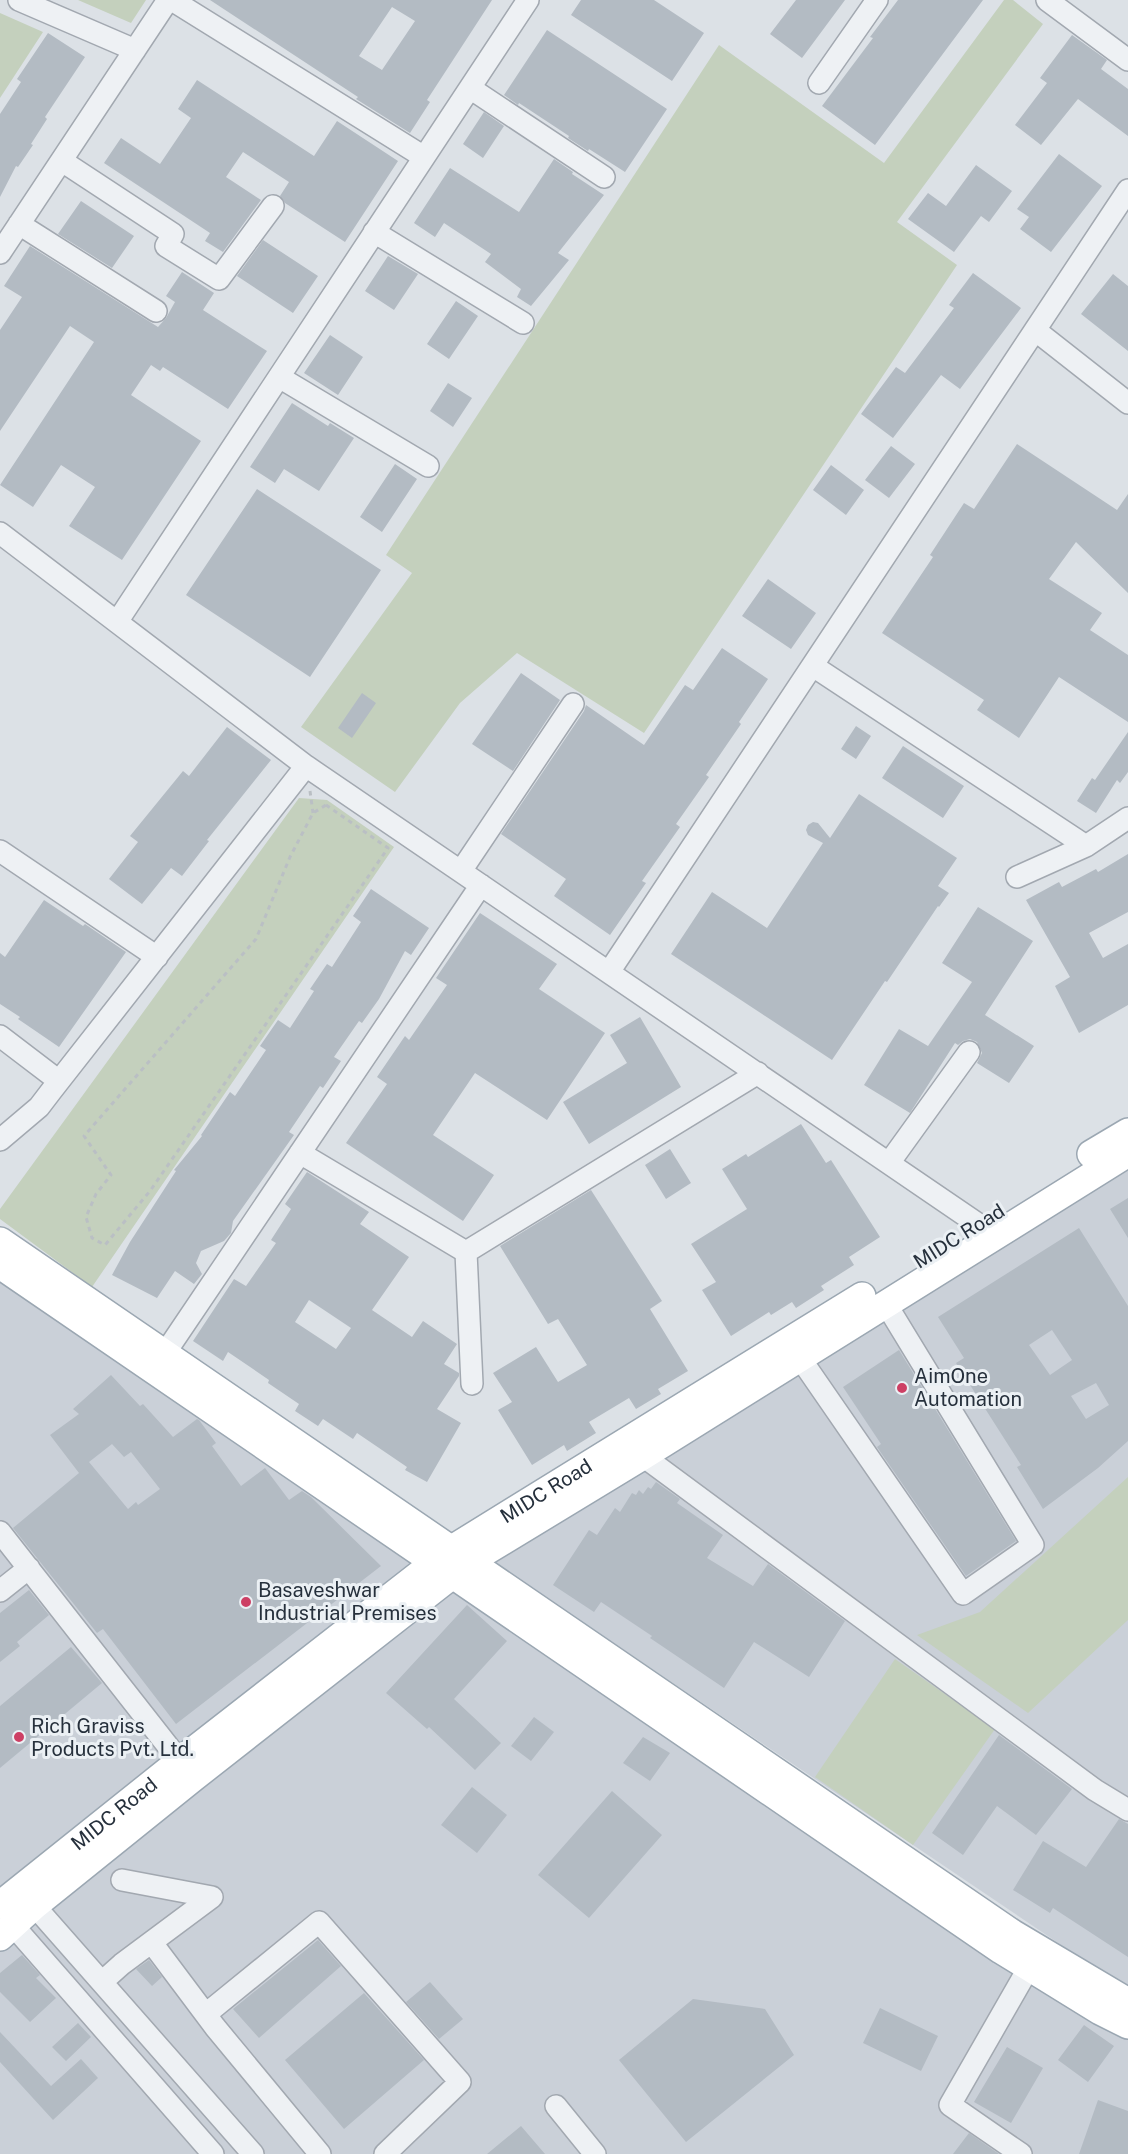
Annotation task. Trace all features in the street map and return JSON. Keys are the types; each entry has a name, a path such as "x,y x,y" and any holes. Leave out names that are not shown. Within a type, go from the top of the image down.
{"main road":[{"name":"MIDC Road","path":"453,1562 643,1456 885,1304 986,1230 1128,1132"},
{"name":"MIDC Road","path":"3,1919 27,1897 186,1769 453,1562 986,1230 1128,1153"},
{"path":"0,1240 159,1362"},
{"path":"0,1265 159,1362 453,1562 1001,1950 1034,1958 1125,2013"}],"street":[{"path":"19,0 135,50"},
{"path":"0,253 170,0 424,157"},
{"path":"117,622 528,0"},
{"path":"819,83 877,0"},
{"path":"1047,0 1128,60"},
{"path":"470,88 604,177"},
{"path":"62,161 172,234 166,246 219,279 273,206"},
{"path":"609,972 1128,190"},
{"path":"19,224 156,311"},
{"path":"374,232 523,323"},
{"path":"1035,330 1128,403"},
{"path":"279,377 428,466"},
{"path":"0,533 306,766 986,1230"},
{"path":"813,666 1086,846"},
{"path":"461,871 573,704"},
{"path":"0,1140 39,1107 306,766"},
{"path":"1017,878 1086,846 1128,818"},
{"path":"0,851 157,957"},
{"path":"159,1362 481,885"},
{"path":"0,1036 60,1081"},
{"path":"889,1163 969,1052"},
{"path":"466,1252 758,1073"},
{"path":"300,1153 466,1252"},
{"path":"466,1252 472,1384"},
{"path":"800,1358 963,1594 1033,1545 885,1304"},
{"path":"643,1456 1095,1790 1128,1810"},
{"path":"0,1532 186,1769"},
{"path":"0,1591 29,1568"},
{"path":"103,1981 212,1897 122,1880"},
{"path":"27,1897 253,2154"},
{"path":"3,1919 212,2154 237,2134"},
{"path":"206,2014 319,1922 460,2082 385,2154"},
{"path":"152,1943 206,2014 320,2154"},
{"path":"1021,2154 950,2105 1034,1958"},
{"path":"556,2106 595,2154"}],"path":[{"path":"326,805 388,848 150,1191 105,1245 92,1238 86,1217 96,1194 111,1175 84,1136 256,939 290,856 313,813 326,805"}],"shaded area":[{"path":"1128,1168 1128,1990 489,1559"},
{"path":"0,1262 1128,2030 1128,2154 0,2154"}],"green space":[{"path":"78,0 146,0 131,23"},
{"path":"1004,0 1013,0 1043,24 897,222 957,265 644,733 517,653 460,703 395,792 301,727 412,573 386,555 719,45 884,163"},
{"path":"0,13 43,32 0,98"},
{"path":"299,798 327,800 394,847 92,1287 0,1219 0,1209"},
{"path":"1128,1477 1128,1620 1028,1713 917,1635 980,1612"},
{"path":"895,1659 995,1729 913,1845 815,1777"}],"building":[{"path":"210,0 492,0 427,100 430,102 410,133 356,99 358,97","holes":["392,7 415,21 382,70 359,56"]},
{"path":"581,0 654,0 704,33 672,81 571,15"},
{"path":"796,0 845,0 802,58 770,34"},
{"path":"898,0 983,0 875,145 822,106 873,38 870,37"},
{"path":"547,30 667,109 625,172 589,149 588,151 568,138 569,136 504,95"},
{"path":"48,33 85,57 45,117 47,119 31,144 33,145 18,167 16,166 0,197 0,114 21,82 17,79"},
{"path":"1072,35 1107,60 1101,69 1128,89 1128,136 1078,99 1041,145 1015,125 1047,83 1040,78"},
{"path":"197,80 314,156 337,121 398,161 345,242 285,203 280,196 289,182 243,152 226,177 261,200 223,252 205,241 210,233 104,163 121,138 160,164 191,118 178,109"},
{"path":"484,112 504,126 483,158 463,144"},
{"path":"1059,154 1102,186 1051,252 1020,229 1029,217 1017,209"},
{"path":"554,159 604,195 558,253 569,260 531,306 517,297 521,289 485,262 491,254 444,223 435,237 414,223 450,168 519,212"},
{"path":"976,165 1012,191 989,222 981,216 954,252 908,219 928,193 946,206"},
{"path":"81,201 134,236 112,268 58,234"},
{"path":"263,240 318,276 293,313 237,276"},
{"path":"30,246 158,327 175,302 166,296 182,272 214,293 203,310 267,351 228,409 163,367 160,371 151,365 131,395 201,441 122,560 69,526 95,487 61,465 33,507 0,485 94,342 70,326 0,431 0,330 22,297 4,286"},
{"path":"388,256 418,274 394,310 365,291"},
{"path":"973,273 1021,308 960,389 941,375 893,438 861,414 896,367 905,373 954,308 949,305"},
{"path":"1113,274 1128,286 1128,351 1081,314"},
{"path":"456,301 478,316 449,359 427,344"},
{"path":"330,335 363,357 338,395 304,373"},
{"path":"448,383 472,398 453,427 430,411"},
{"path":"292,403 328,426 330,423 354,438 319,491 284,469 275,483 250,467"},
{"path":"1017,444 1117,510 1128,494 1128,593 1076,542 1049,579 1102,613 1090,630 1128,655 1128,722 1059,677 1019,738 977,710 984,700 882,633 933,557 930,555 964,503 974,509"},
{"path":"891,446 915,464 889,498 865,480"},
{"path":"395,464 417,479 382,532 360,517"},
{"path":"831,465 864,490 846,515 813,490"},
{"path":"257,489 381,570 310,677 186,595"},
{"path":"768,579 816,613 791,649 742,616"},
{"path":"722,648 768,679 706,775 709,777 676,824 680,827 642,881 646,883 610,935 554,896 566,879 501,834 586,705 644,745 685,685 693,690"},
{"path":"521,673 560,700 513,771 472,744"},
{"path":"362,693 376,703 352,738 338,728"},
{"path":"856,726 871,736 856,759 841,749"},
{"path":"227,727 271,760 207,840 209,841 182,876 171,868 142,904 109,879 138,842 130,836 183,771 189,776"},
{"path":"1128,732 1128,772 1120,783 1117,780 1096,813 1077,801 1092,778 1095,780"},
{"path":"903,746 964,786 943,818 882,778"},
{"path":"859,794 957,858 938,886 949,893 887,982 885,981 832,1060 671,954 712,892 767,928 823,843 808,835 806,830 808,825 813,822 818,823 830,838"},
{"path":"1128,854 1128,912 1089,933 1103,958 1128,944 1128,1005 1079,1033 1055,986 1070,977 1026,900 1059,882 1062,887 1096,869 1098,872"},
{"path":"371,889 429,928 411,955 405,951 379,999 362,1023 359,1021 334,1057 341,1061 323,1088 320,1086 289,1132 294,1135 233,1221 231,1233 224,1241 201,1251 196,1263 202,1274 194,1284 175,1271 157,1298 112,1275 130,1242 176,1171 174,1170 202,1136 230,1092 235,1096 266,1050 260,1046 278,1020 290,1028 314,991 310,989 327,964 332,967 361,922 353,916"},
{"path":"44,900 126,952 59,1047 0,1004 0,953 5,957"},
{"path":"978,907 1033,941 985,1015 1034,1046 1009,1083 977,1063 982,1053 977,1042 970,1039 958,1045 955,1043 910,1113 864,1085 899,1029 928,1046 972,982 942,963"},
{"path":"480,913 557,964 539,989 605,1033 547,1120 475,1073 433,1135 494,1175 463,1221 346,1143 387,1084 377,1077 405,1036 409,1040 447,985 436,978"},
{"path":"640,1017 681,1087 589,1144 563,1102 627,1063 610,1035"},
{"path":"801,1124 826,1163 831,1160 880,1237 849,1257 854,1265 821,1286 824,1290 796,1308 792,1302 771,1315 769,1312 731,1336 702,1290 716,1282 691,1244 747,1209 722,1169 746,1154 748,1157"},
{"path":"670,1149 691,1183 666,1199 645,1165"},
{"path":"307,1172 369,1212 360,1224 409,1257 372,1310 412,1337 423,1321 457,1344 444,1364 459,1373 459,1376 437,1409 461,1423 427,1482 405,1470 407,1467 357,1433 353,1439 323,1419 318,1426 295,1411 299,1404 228,1352 223,1361 193,1341 234,1279 246,1286 276,1243 271,1240 291,1209 285,1204","holes":["309,1300 351,1328 336,1349 295,1322"]},
{"path":"591,1190 662,1301 650,1309 688,1371 658,1389 661,1394 636,1409 629,1398 589,1422 596,1433 567,1451 564,1445 532,1465 498,1410 512,1402 493,1373 536,1347 558,1382 587,1365 558,1319 548,1324 500,1246"},
{"path":"1128,1198 1128,1238 1110,1209"},
{"path":"1079,1228 1128,1306 1128,1441 1098,1468 1043,1509 1017,1467 1021,1465 956,1363 964,1358 938,1317","holes":["1052,1330 1072,1360 1050,1375 1029,1345","1096,1383 1109,1405 1086,1419 1071,1396"]},
{"path":"899,1350 1016,1541 966,1576 877,1447 881,1444 843,1387"},
{"path":"111,1375 140,1406 143,1404 173,1437 197,1419 199,1420 216,1443 212,1446 241,1486 265,1468 289,1500 302,1491 311,1497 381,1566 176,1724 103,1629 97,1633 13,1528 79,1473 50,1435 79,1414 73,1409","holes":["112,1444 124,1457 131,1452 160,1489 138,1505 136,1502 128,1509 89,1462"]},
{"path":"656,1482 680,1499 677,1503 723,1535 707,1558 753,1586 768,1564 845,1621 809,1677 754,1642 724,1688 601,1602 594,1612 553,1585 589,1530 597,1535 615,1508 620,1512 632,1493 636,1495 639,1490 643,1494"},
{"path":"29,1590 49,1615 17,1642 20,1646 0,1662 0,1613"},
{"path":"467,1605 507,1641 454,1699 501,1743 475,1770 429,1727 427,1729 386,1693"},
{"name":"Rich Graviss Products Pvt. Ltd.","path":"71,1647 102,1683 0,1768 0,1706"},
{"path":"534,1717 554,1732 531,1761 511,1746"},
{"path":"999,1735 1072,1789 1036,1835 997,1806 963,1855 932,1833"},
{"path":"643,1737 670,1753 650,1781 623,1763"},
{"path":"472,1787 507,1815 477,1853 441,1825"},
{"path":"612,1791 662,1835 589,1918 538,1875"},
{"path":"1119,1819 1128,1824 1128,1957 1053,1908 1050,1913 1013,1890 1043,1841 1086,1867"},
{"path":"318,1940 341,1966 259,2038 233,2009"},
{"path":"22,1955 40,1975 36,1978 56,1998 30,2022 0,1992 0,1973"},
{"path":"149,1960 162,1977 152,1986 136,1969"},
{"path":"430,1982 463,2019 439,2039 406,2002"},
{"path":"364,1993 424,2060 344,2129 285,2060"},
{"path":"693,1999 765,2009 794,2055 686,2142 619,2060"},
{"path":"880,2008 938,2036 921,2071 863,2043"},
{"path":"78,2023 91,2037 66,2061 52,2047"},
{"path":"1084,2025 1114,2046 1088,2082 1058,2060"},
{"path":"0,2032 51,2086 81,2059 98,2078 53,2120 0,2062"},
{"path":"1007,2047 1043,2068 1011,2123 974,2102"},
{"path":"1098,2100 1128,2111 1128,2154 1079,2154"},
{"path":"521,2126 545,2154 487,2154"},
{"path":"969,2133 999,2154 953,2154"}],"place":[{"name":"AimOne Automation","path":"902,1388"},
{"name":"Basaveshwar Industrial Premises","path":"246,1602"},
{"name":"Rich Graviss Products Pvt. Ltd.","path":"19,1737"}]}
